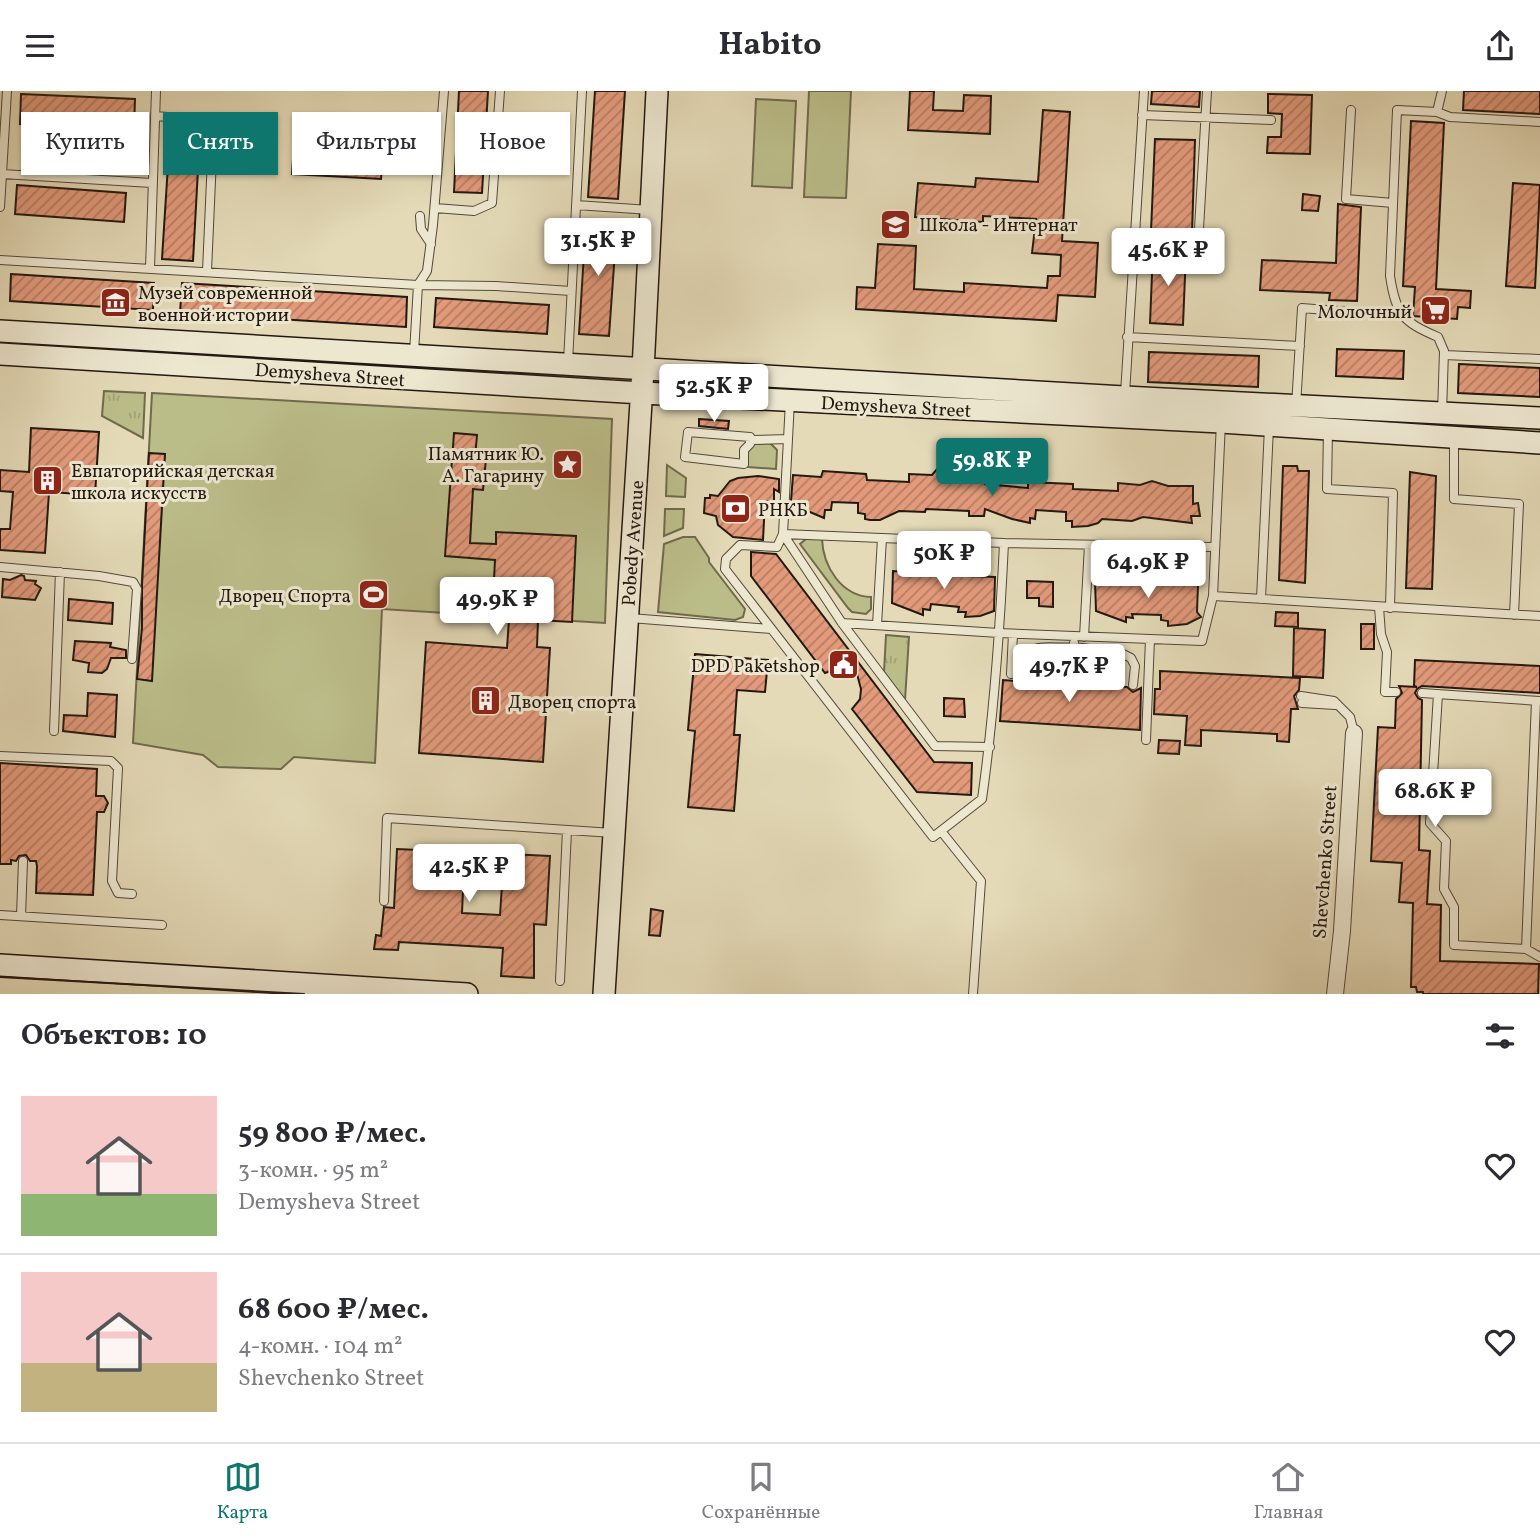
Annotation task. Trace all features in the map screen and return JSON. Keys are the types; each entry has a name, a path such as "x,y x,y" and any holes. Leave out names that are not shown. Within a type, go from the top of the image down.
{"street":[{"name":"Pobedy Avenue","path":"604,994 642,393 657,91"},
{"name":"Demysheva Street","path":"0,331 643,370 1540,418"},
{"name":"Demysheva Street","path":"0,354 642,393 1221,422 1540,443"},
{"name":"Shevchenko Street","path":"1335,994 1342,931 1354,733"},
{"path":"0,965 467,994"}],"lane":[{"path":"0,208 7,91"},
{"path":"150,268 156,91"},
{"path":"414,356 418,285 427,271 431,244 444,91"},
{"path":"435,208 474,211 492,203 499,91"},
{"path":"568,365 582,91"},
{"path":"1124,397 1144,91"},
{"path":"1135,243 1199,246 1207,91"},
{"path":"1437,112 1443,91"},
{"path":"1351,110 1346,199 1393,203"},
{"path":"1442,413 1444,355 1438,337 1411,325 1394,302 1390,276 1397,110 1437,112 1450,117 1540,122"},
{"path":"1142,115 1271,120"},
{"path":"155,117 192,119 211,129 213,135 208,271"},
{"path":"2,174 152,183"},
{"path":"576,205 652,210"},
{"path":"420,216 421,229 431,244"},
{"path":"0,260 418,285 571,291"},
{"path":"1296,406 1302,308 1362,313"},
{"path":"1127,337 1300,346"},
{"path":"1444,355 1540,359"},
{"path":"790,401 783,534 776,547 740,545 726,559 725,569 933,837 982,799 990,747 1004,543"},
{"path":"842,623 1013,634 1202,641 1213,596 1213,547 1221,422"},
{"path":"1261,599 1269,425"},
{"path":"1328,429 1327,489 1393,493 1390,608"},
{"path":"750,440 744,450 744,464 685,457 688,432 750,437 750,440 788,439"},
{"path":"1454,437 1454,499 1519,504 1514,615"},
{"path":"783,534 1004,543 1213,547"},
{"path":"783,534 842,623 935,745 990,747"},
{"path":"877,625 882,538"},
{"path":"1074,647 1079,636 1089,545"},
{"path":"0,567 99,576 133,583 137,589 132,659"},
{"path":"54,731 60,572"},
{"path":"1213,596 1540,616"},
{"path":"1379,607 1381,634 1387,652 1385,692 1396,692"},
{"path":"627,617 771,629"},
{"path":"1011,674 1013,634"},
{"path":"1146,740 1150,639"},
{"path":"1019,666 1026,652 1033,648 1074,647 1121,653 1131,657 1135,666 1133,685"},
{"path":"1422,693 1538,701 1526,950"},
{"path":"1438,694 1430,823 1446,841 1444,889 1454,907 1454,945 1526,950 1540,957"},
{"path":"1302,700 1338,705 1350,717 1354,733"},
{"path":"0,756 111,761 116,764 118,768 112,881 118,893 132,894"},
{"path":"383,901 387,818 616,833"},
{"path":"560,981 567,830"},
{"path":"941,831 981,881 973,994"},
{"path":"21,916 23,861"},
{"path":"0,915 162,925"}],"green space":[{"path":"809,91 851,91 846,198 804,197"},
{"path":"756,99 796,101 792,188 752,186"},
{"path":"0,337 608,375 608,383 0,346"},
{"path":"680,380 1540,425 1540,433 679,388"},
{"path":"104,391 145,393 143,438 102,416"},
{"name":"Дворец Спорта","path":"152,393 612,419 605,623 382,609 375,763 294,757 281,769 218,767 203,755 133,743"},
{"path":"770,443 777,450 776,469 748,467 744,464 750,444"},
{"path":"667,465 686,478 685,497 666,496"},
{"path":"665,509 684,509 683,528 664,536"},
{"path":"683,537 695,537 709,562 745,609 743,617 735,620 658,612 664,544"},
{"path":"806,539 822,539 826,559 836,578 851,591 871,597 871,609 866,614 852,612 848,608 800,544"},
{"path":"886,635 909,637 905,700 884,672"}],"building":[{"path":"459,91 488,91 487,112 458,112"},
{"path":"595,91 625,91 618,199 588,197"},
{"path":"910,91 934,91 933,110 963,111 964,95 991,96 990,134 908,130"},
{"path":"1152,91 1200,91 1199,107 1151,104"},
{"path":"1464,91 1540,91 1540,114 1463,110"},
{"path":"21,94 135,99 135,112 21,112 20,124"},
{"path":"1268,94 1312,95 1310,154 1267,153 1268,137 1281,137 1282,114 1268,113"},
{"path":"1043,110 1070,112 1062,241 1098,243 1095,297 1058,295 1056,321 856,309 857,287 875,288 878,244 916,246 914,289 964,292 964,283 1047,288 1048,276 1060,276 1061,255 1032,253 1036,219 983,216 983,222 915,217 918,183 975,187 976,178 1038,182"},
{"path":"1411,121 1444,123 1436,289 1471,291 1470,308 1458,307 1457,319 1413,316 1415,287 1403,286"},
{"path":"1155,139 1195,140 1192,233 1187,232 1187,239 1154,237 1154,231 1151,231"},
{"path":"455,172 455,175 483,175 482,193 454,192"},
{"path":"167,175 198,175 193,261 162,259"},
{"path":"310,175 381,175 381,179"},
{"path":"1513,183 1540,185 1535,288 1506,286"},
{"path":"17,185 126,193 124,222 15,214"},
{"path":"1303,194 1320,196 1318,211 1302,210"},
{"path":"1338,204 1361,207 1357,301 1329,300 1330,293 1260,290 1262,260 1336,263"},
{"path":"586,221 617,223 609,336 579,334"},
{"path":"1153,250 1186,252 1183,325 1150,323"},
{"path":"11,274 154,283 153,310 10,301"},
{"path":"182,283 407,297 406,327 180,313"},
{"path":"436,298 549,305 547,334 434,327"},
{"path":"1337,349 1404,351 1403,379 1336,376"},
{"path":"1149,352 1259,356 1258,387 1148,382"},
{"path":"1459,364 1540,368 1540,397 1458,393"},
{"path":"699,419 729,421 728,429 699,426"},
{"name":"Евпаторийская детская школа искусств","path":"31,428 99,432 95,495 49,492 45,553 0,550 0,529 10,529 13,492 0,491 0,470 29,472"},
{"path":"454,433 477,435 475,458 486,459 483,490 473,489 470,543 496,544 496,532 576,536 572,622 538,620 537,647 550,648 543,762 419,753 426,642 507,648 509,619 492,618 495,560 445,556"},
{"path":"149,453 165,454 152,681 137,679 142,628"},
{"path":"1283,466 1297,466 1298,471 1309,471 1305,583 1279,580"},
{"path":"938,468 949,468 962,476 986,478 985,484 1028,488 1028,482 1073,484 1073,489 1118,491 1118,483 1140,485 1152,481 1168,486 1193,486 1193,504 1198,503 1200,516 1191,516 1192,523 1143,517 1132,521 1102,519 1088,526 1072,527 1072,521 1066,521 1066,512 1036,510 1035,519 1030,518 1030,523 985,509 984,516 969,516 969,511 926,509 925,512 899,511 880,520 870,520 865,519 865,514 858,513 858,503 832,502 831,510 825,510 824,518 791,501 793,475 821,477 823,471 866,474 867,480 909,482 909,474 932,475"},
{"path":"1410,472 1436,476 1432,589 1406,588"},
{"name":"РНКБ","path":"758,476 779,479 779,492 774,489 774,501 765,501 763,540 733,537 718,525 716,516 704,513 705,498 710,498 710,495 718,496 730,481"},
{"path":"751,552 776,554 934,762 972,763 971,795 917,792 852,709 860,699 861,689 857,674 839,668 825,673 751,576"},
{"path":"923,568 968,571 968,576 995,577 994,611 965,617 966,612 958,612 959,607 931,604 930,610 923,609 923,615 892,603 893,571 923,573"},
{"path":"21,575 25,580 36,581 35,584 41,588 35,600 2,597 3,579 10,580"},
{"path":"1124,577 1168,579 1169,585 1198,585 1197,612 1201,617 1187,624 1168,626 1168,621 1161,620 1161,615 1132,614 1133,618 1126,617 1126,622 1096,611 1095,582 1124,583"},
{"path":"1027,581 1053,582 1053,607 1039,606 1039,598 1027,598"},
{"path":"69,599 113,603 112,624 68,620"},
{"path":"1276,612 1298,613 1298,627 1275,626"},
{"path":"1361,624 1374,624 1374,649 1361,649"},
{"path":"1294,628 1325,630 1323,678 1293,676"},
{"path":"75,641 111,643 110,647 126,650 126,658 111,658 107,669 102,673 88,672 89,663 73,660"},
{"path":"695,654 768,660 765,692 737,690 734,735 740,735 734,811 688,807 695,731 688,730"},
{"path":"1415,660 1540,666 1540,693 1422,686 1415,693 1422,700 1419,850 1430,851 1427,904 1441,905 1440,961 1539,964 1538,994 1423,994 1417,992 1416,987 1411,987 1413,903 1399,902 1402,863 1371,861 1378,727 1395,728 1396,699 1402,693 1399,686 1417,687 1414,686"},
{"path":"1025,668 1030,669 1029,674 1040,675 1040,682 1127,687 1133,692 1141,688 1140,730 1000,721 1003,680 1015,681 1018,672"},
{"path":"1160,671 1300,678 1299,690 1294,696 1298,709 1291,709 1289,742 1277,741 1277,734 1201,730 1201,746 1185,745 1187,716 1154,714 1155,689 1160,689"},
{"path":"88,693 117,695 115,737 63,731 64,715 87,716"},
{"path":"944,698 964,699 965,717 944,716"},
{"path":"1159,740 1180,741 1179,754 1158,753"},
{"path":"0,763 97,769 96,796 104,796 108,803 104,812 97,812 93,895 36,893 36,861 30,861 26,855 19,856 16,861 11,860 11,864 0,864"},
{"path":"397,849 550,856 546,925 534,924 534,978 501,976 503,948 399,942 398,950 374,949 376,935 381,936 384,907 394,908","holes":["464,868 503,870 500,915 462,913"]},
{"path":"651,909 663,911 660,936 649,935"}],"tram line":[{"path":"0,977 304,994"}],"place":[{"name":"Школа - Интернат","path":"896,224"},
{"name":"Музей современной военной истории","path":"115,303"},
{"name":"Молочный","path":"1435,311"},
{"name":"Памятник Ю. А. Гагарину","path":"567,464"},
{"name":"Евпаторийская детская школа искусств","path":"48,481"},
{"name":"РНКБ","path":"735,509"},
{"name":"Дворец Спорта","path":"374,595"},
{"name":"DPD Paketshop","path":"843,665"},
{"name":"Дворец спорта","path":"485,701"}]}
